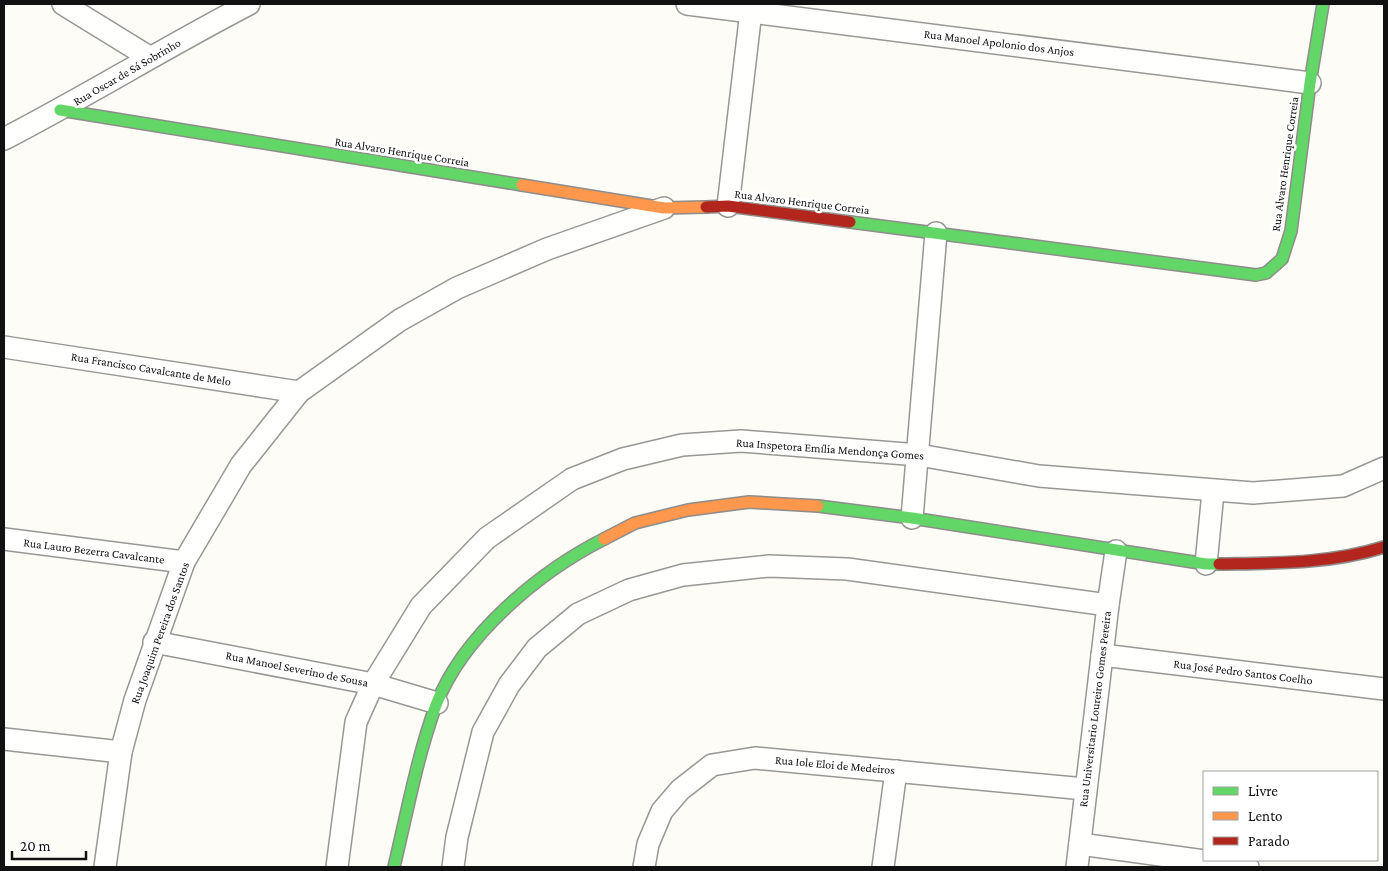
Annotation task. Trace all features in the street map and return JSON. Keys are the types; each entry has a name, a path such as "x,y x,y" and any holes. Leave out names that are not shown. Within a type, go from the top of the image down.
{"street":[{"path":"63,4 149,57"},
{"name":"Rua Oscar de Sá Sobrinho","path":"4,139 60,110 149,57 249,4"},
{"name":"Rua Manoel Apolonio dos Anjos","path":"687,4 1310,83"},
{"name":"Rua Alvaro Henrique Correia","path":"60,110 664,208 728,206 1256,274 1266,273 1282,259 1291,231 1310,83 1323,4"},
{"path":"728,206 750,11"},
{"name":"Rua Joaquim Pereira dos Santos","path":"105,867 121,752 135,700 154,642 184,562 241,465 299,392 400,320 457,288 547,249 664,208"},
{"path":"912,518 919,454 936,233"},
{"name":"Rua Francisco Cavalcante de Melo","path":"4,347 299,392"},
{"name":"Rua Inspetora Emília Mendonça Gomes","path":"336,867 356,722 374,684 421,606 487,538 572,480 623,459 674,447 741,441 919,454 1039,476 1213,492 1262,493 1343,486 1384,468"},
{"path":"1206,564 1213,492"},
{"path":"394,867 421,752 437,703 463,658 500,613 533,584 588,547 635,523 688,510 748,502 823,506 912,518 1206,564 1284,563 1352,557 1384,547"},
{"name":"Rua Lauro Bezerra Cavalcante","path":"4,539 184,562"},
{"name":"Rua Universitario Loureiro Gomes Pereira","path":"1077,867 1085,789 1116,551"},
{"path":"453,867 457,837 483,732 510,685 537,648 578,614 629,590 683,575 778,566 847,569 1108,605"},
{"name":"Rua Manoel Severino de Sousa","path":"154,642 374,684 437,703"},
{"name":"Rua José Pedro Santos Coelho","path":"1102,655 1384,688"},
{"path":"4,739 121,752"},
{"name":"Rua Iole Eloi de Medeiros","path":"644,867 648,844 662,811 680,790 712,765 756,758 1085,789"},
{"path":"883,867 896,771"},
{"path":"1080,844 1203,861"},
{"path":"1204,861 1248,867"}],"traffic: fast":[{"path":"850,222 1256,275 1266,273 1282,259 1291,231 1310,83 1323,4"},
{"path":"60,110 522,185"},
{"path":"818,506 912,518 1206,564 1219,564"},
{"path":"394,867 429,725 448,679 464,654 484,630 529,588 554,569 604,539"}],"traffic: slow":[{"path":"522,185 664,208 706,207"},
{"path":"604,539 635,523 688,510 749,502 818,506"}],"traffic: jam":[{"path":"706,207 728,206 850,222"},
{"path":"1219,564 1323,560 1364,553 1384,547"}]}
